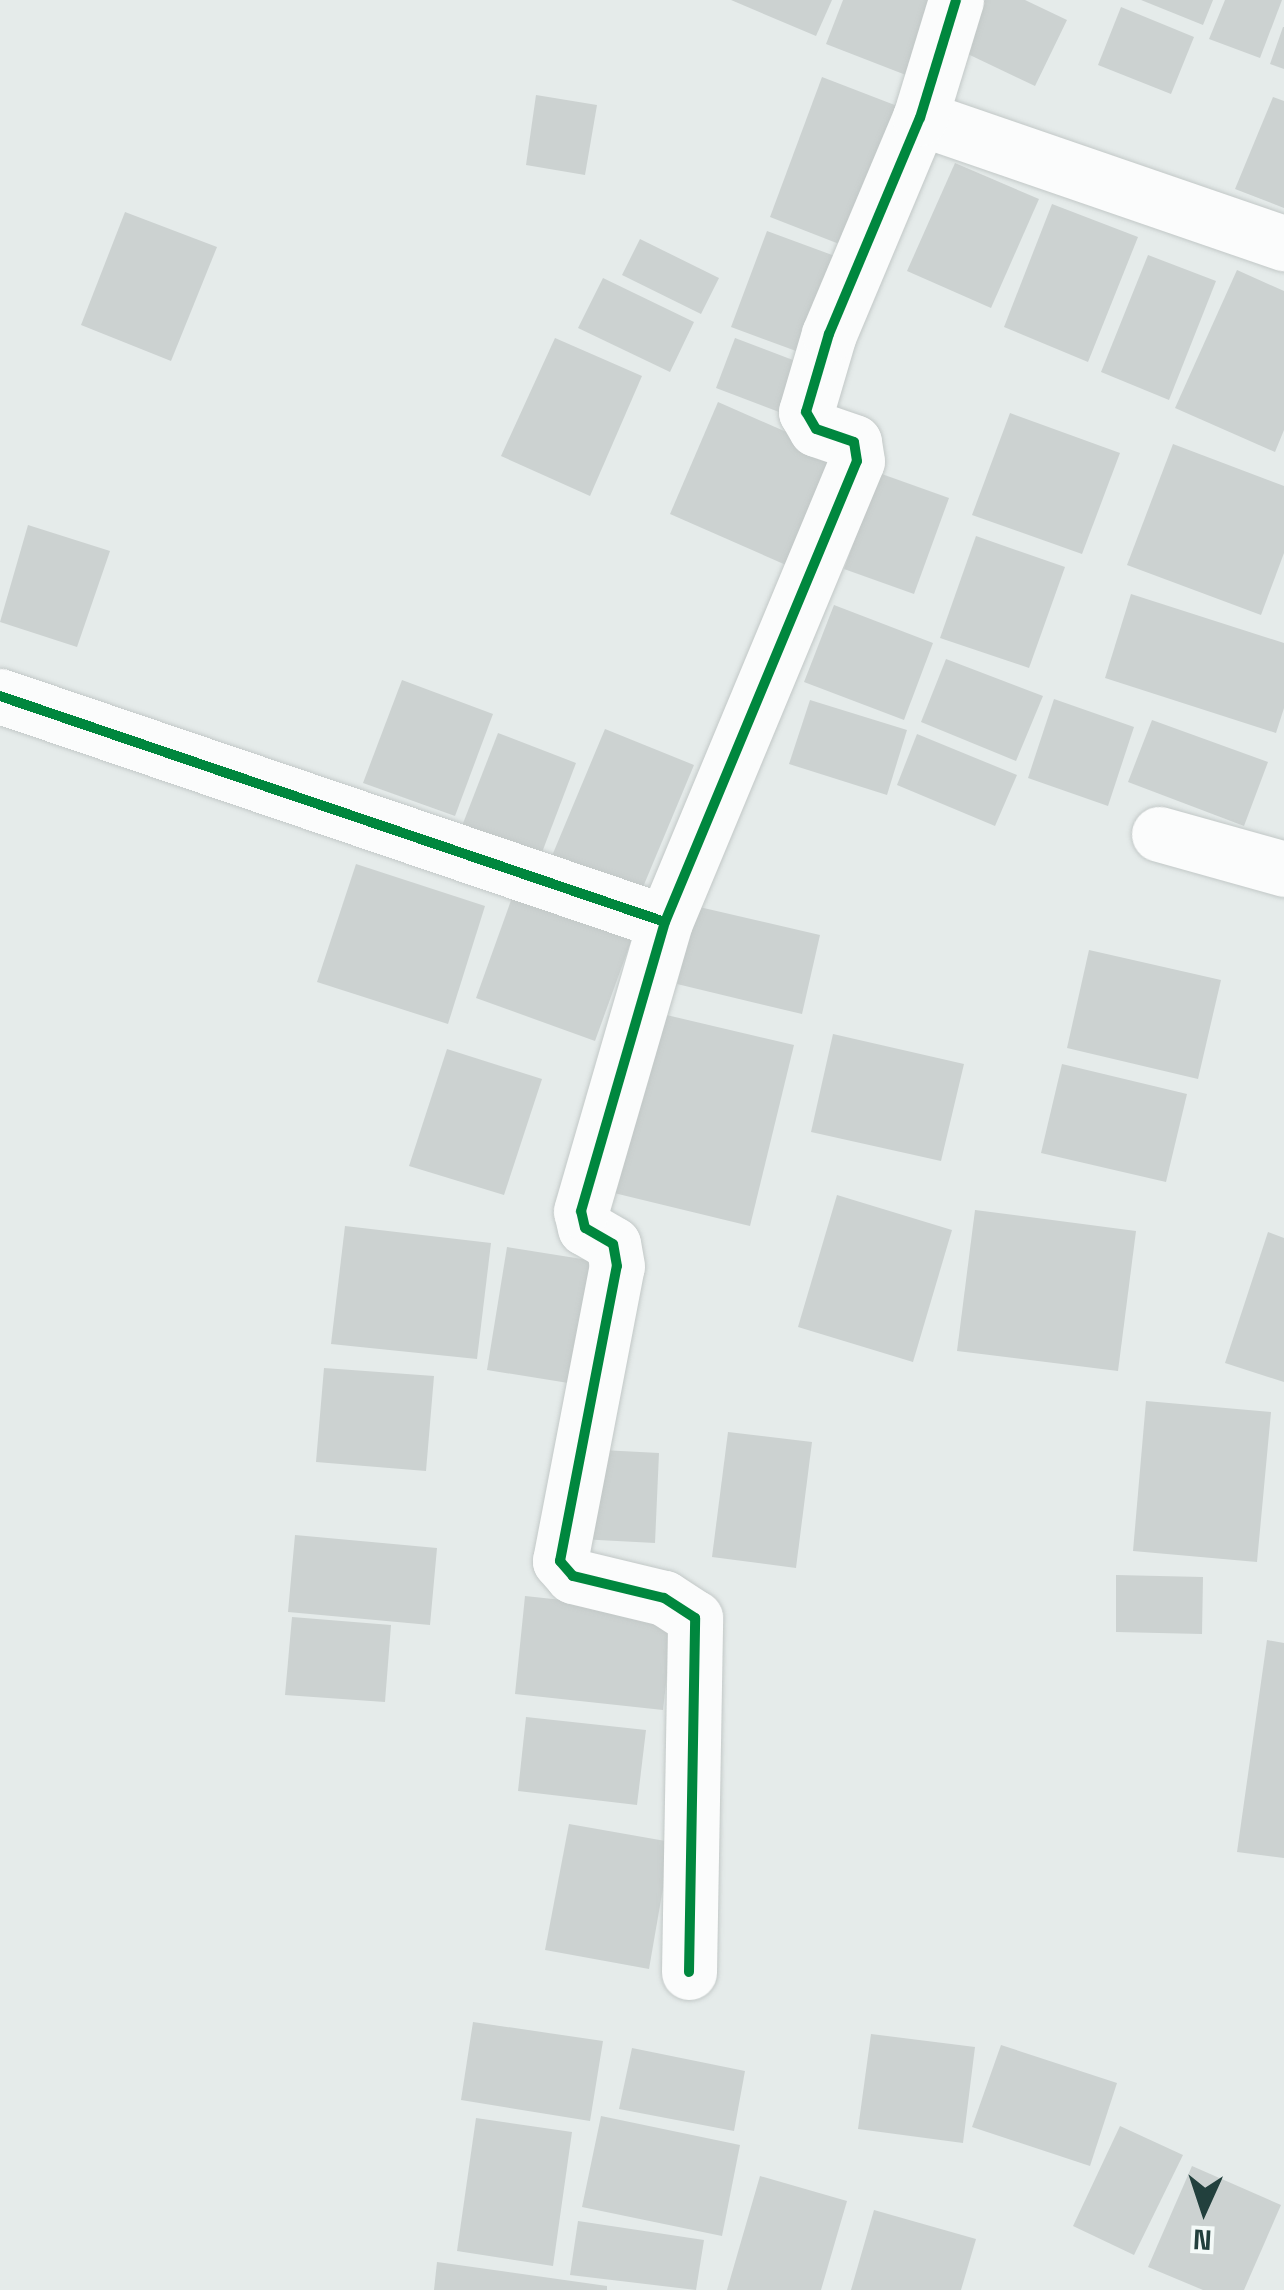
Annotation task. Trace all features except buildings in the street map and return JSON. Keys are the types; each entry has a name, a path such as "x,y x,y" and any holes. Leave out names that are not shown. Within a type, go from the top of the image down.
{"street":[{"path":"689,1972 696,1618 664,1598 572,1576 562,1570 559,1552 617,1266 613,1244 584,1226 581,1212 665,922 857,461 854,442 816,429 806,412 829,334 920,118 956,0"},
{"path":"920,118 1284,243"},
{"path":"0,696 665,922"},
{"path":"1160,834 1284,869"}],"cycle path":[{"path":"689,1972 695,1618 664,1598 573,1576 560,1561 617,1266 613,1244 585,1228 581,1211 665,922 857,461 854,442 816,429 806,412 829,334 920,118 956,0"},
{"path":"0,696 665,922"}]}
